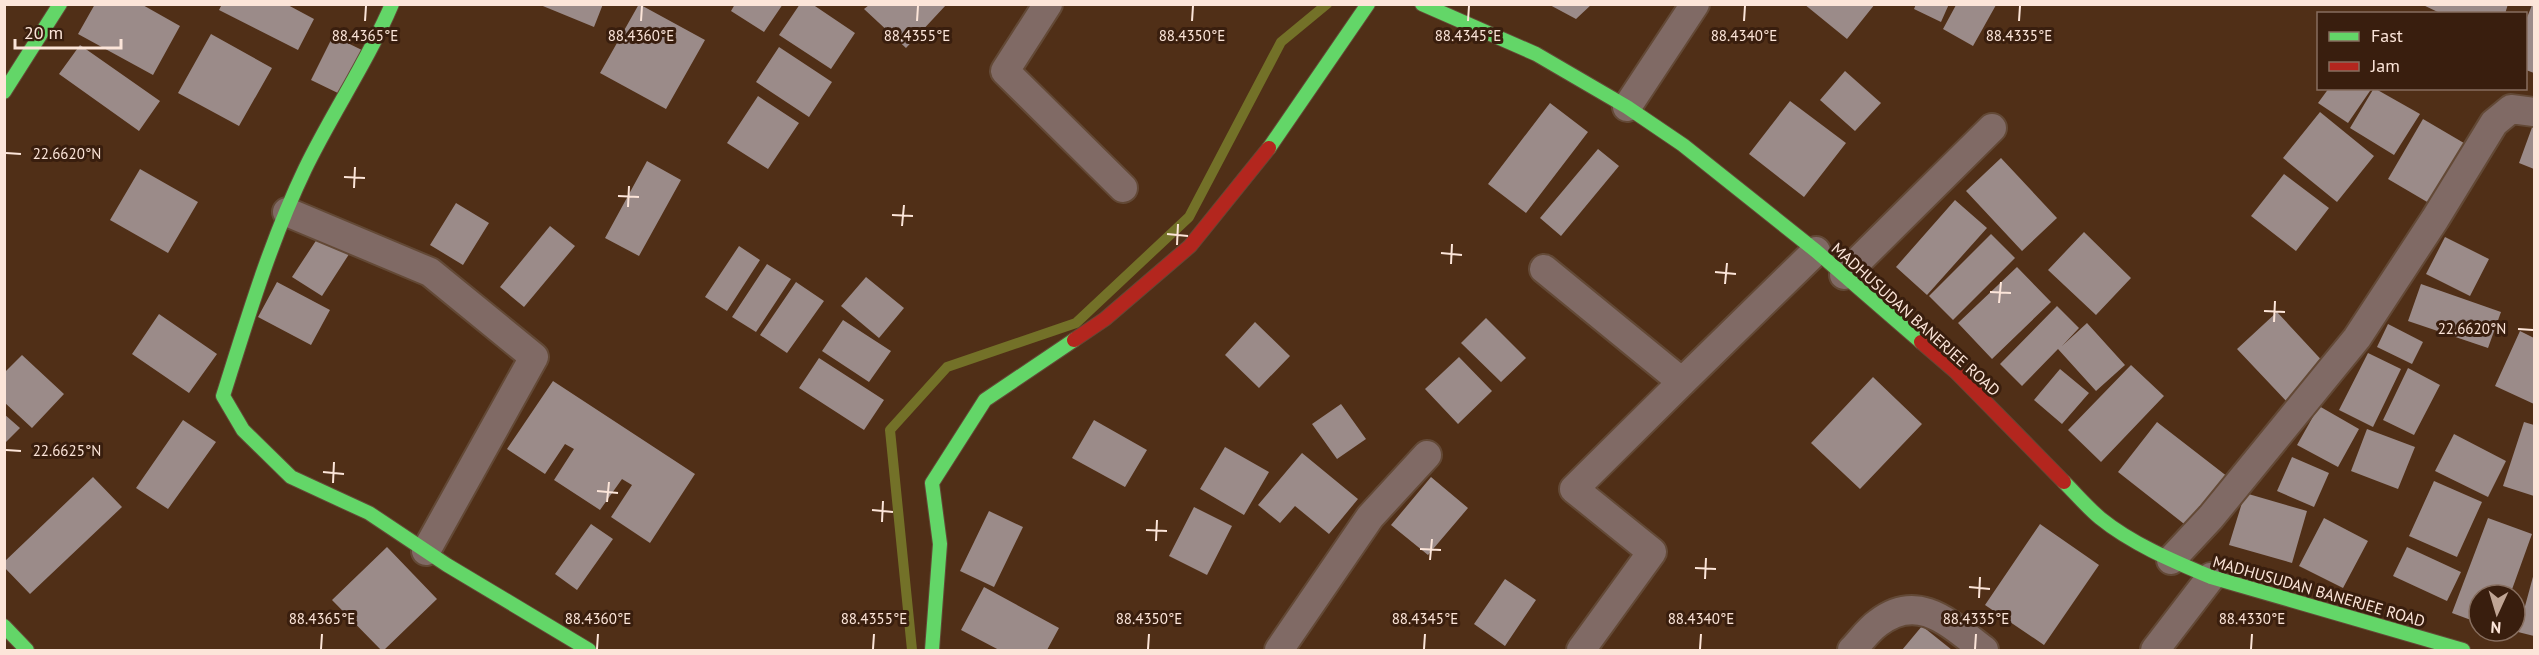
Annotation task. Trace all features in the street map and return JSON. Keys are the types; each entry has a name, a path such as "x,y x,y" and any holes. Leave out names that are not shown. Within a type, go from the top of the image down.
{"street":[{"path":"4,92 60,4"},
{"path":"392,4 380,35 319,140 273,243 223,396 243,430 291,477 369,513 576,640 590,651"},
{"path":"1048,4 1005,71 1123,188"},
{"path":"932,651 940,544 932,483 985,400 1105,319 1190,246 1279,136 1368,4"},
{"name":"MADHUSUDAN BANERJEE ROAD","path":"1422,4 1536,54 1627,107 1692,152 1816,251 1956,372 2100,518 2133,540 2211,577 2463,651"},
{"path":"1627,107 1695,4"},
{"path":"2171,560 2211,517 2357,338 2435,219 2494,123 2511,110 2535,112"},
{"path":"1844,276 1992,128"},
{"path":"287,212 430,272 534,357 426,550"},
{"path":"1581,651 1652,552 1574,489 1816,251"},
{"path":"1544,269 1682,382"},
{"path":"1279,651 1370,517 1427,455"},
{"path":"2155,651 2211,577"},
{"path":"1852,651 1878,623 1897,613 1916,608 1942,618 1984,651"},
{"path":"4,626 27,651"}],"building":[{"path":"95,4 141,4 180,26 153,75 78,34"},
{"path":"222,4 286,4 314,19 298,50 219,10"},
{"path":"538,4 603,4 594,27"},
{"path":"639,4 705,40 666,109 600,73"},
{"path":"735,4 783,4 764,32 731,11"},
{"path":"800,4 812,4 855,33 831,69 779,35"},
{"path":"1548,4 1592,4 1576,19"},
{"path":"1804,4 1875,4 1847,39"},
{"path":"1916,4 1949,4 1941,22 1914,9"},
{"path":"2421,4 2508,4 2506,12 2438,12"},
{"path":"869,5 946,5 906,48 864,9"},
{"path":"1956,5 1996,5 1973,46 1943,29"},
{"path":"2534,5 2534,73 2527,70 2527,18"},
{"path":"211,34 272,68 239,126 178,93"},
{"path":"333,36 364,51 342,95 311,80"},
{"path":"80,45 160,101 139,131 59,74"},
{"path":"779,47 832,82 809,117 756,82"},
{"path":"1845,71 1881,103 1855,131 1820,100"},
{"path":"2328,90 2371,90 2348,123 2318,103"},
{"path":"2373,90 2378,90 2420,114 2394,155 2350,128"},
{"path":"758,96 799,123 768,169 727,143"},
{"path":"1790,101 1846,143 1804,197 1749,154"},
{"path":"1550,103 1588,132 1526,213 1488,184"},
{"path":"2320,112 2374,156 2337,202 2283,158"},
{"path":"2423,119 2469,146 2434,206 2388,179"},
{"path":"2534,122 2534,169 2519,163"},
{"path":"1598,149 1619,166 1561,236 1540,218"},
{"path":"2001,158 2057,218 2022,251 1966,191"},
{"path":"647,161 681,180 639,256 605,238"},
{"path":"140,169 198,202 168,253 110,220"},
{"path":"2284,174 2329,208 2296,251 2251,216"},
{"path":"1955,200 1987,228 1927,295 1896,267"},
{"path":"456,203 489,223 463,265 430,245"},
{"path":"550,226 575,246 524,307 500,287"},
{"path":"323,230 353,248 322,296 292,277"},
{"path":"2084,232 2131,278 2096,315 2048,270"},
{"path":"1991,234 2015,258 1953,320 1929,296"},
{"path":"2445,237 2489,259 2470,296 2426,274"},
{"path":"739,246 760,260 727,311 705,297"},
{"path":"767,264 791,279 756,332 732,317"},
{"path":"2017,267 2051,302 1992,359 1958,323"},
{"path":"866,277 904,308 879,338 841,306"},
{"path":"277,282 330,310 311,345 258,317"},
{"path":"796,282 824,301 787,353 760,335"},
{"path":"2421,284 2501,312 2488,348 2408,321"},
{"path":"2057,306 2079,328 2062,346 2087,323 2125,365 2096,391 2058,349 2022,386 2000,364"},
{"path":"2277,312 2328,367 2288,403 2237,349"},
{"path":"159,314 217,354 189,393 132,354"},
{"path":"1486,318 1526,358 1501,382 1461,343"},
{"path":"843,320 891,351 869,382 822,351"},
{"path":"1255,322 1290,356 1259,388 1225,355"},
{"path":"2388,324 2423,342 2412,364 2377,347"},
{"path":"2520,331 2534,338 2534,404 2495,386"},
{"path":"2368,353 2401,369 2373,427 2339,410"},
{"path":"22,355 64,394 32,428 4,402 4,373"},
{"path":"1459,357 1492,391 1458,424 1425,389"},
{"path":"819,358 884,400 864,430 799,388"},
{"path":"2131,365 2164,396 2101,462 2068,430"},
{"path":"2408,368 2440,385 2414,435 2383,420"},
{"path":"2060,369 2089,393 2062,424 2034,400"},
{"path":"1873,377 1922,424 1860,489 1811,443"},
{"path":"553,381 695,474 650,543 611,517 632,485 622,479 600,510 554,480 574,449 565,444 545,474 507,449"},
{"path":"1341,404 1366,439 1337,459 1312,424"},
{"path":"2319,406 2359,429 2338,467 2297,445"},
{"path":"4,414 20,428 4,444"},
{"path":"183,420 216,442 168,509 136,488"},
{"path":"1094,420 1147,450 1125,487 1072,458"},
{"path":"2157,422 2228,477 2188,527 2118,472"},
{"path":"2524,422 2534,425 2534,496 2503,486"},
{"path":"2367,429 2415,447 2398,489 2351,471"},
{"path":"2454,434 2506,461 2488,497 2435,471"},
{"path":"1225,447 1269,472 1244,515 1200,489"},
{"path":"1302,453 1358,499 1329,534 1295,506 1280,523 1258,505"},
{"path":"2292,457 2329,473 2314,507 2277,491"},
{"path":"93,477 122,507 30,594 4,567 4,562"},
{"path":"1431,477 1468,508 1428,555 1391,525"},
{"path":"2434,481 2482,502 2457,557 2409,536"},
{"path":"2245,493 2307,511 2292,563 2229,545"},
{"path":"1194,507 1232,526 1207,575 1169,556"},
{"path":"989,511 1023,527 994,587 960,571"},
{"path":"2324,518 2368,541 2343,588 2299,566"},
{"path":"2488,518 2532,534 2514,583 2467,583 2467,619 2452,613"},
{"path":"591,524 613,539 577,590 555,574"},
{"path":"2040,524 2099,565 2044,645 1985,605"},
{"path":"387,547 437,599 384,650 381,650 332,600"},
{"path":"2407,547 2461,572 2447,601 2393,576"},
{"path":"2534,573 2534,636 2527,634 2527,599"},
{"path":"1505,579 1536,600 1505,646 1474,624"},
{"path":"984,587 1059,628 1047,650 999,650 961,630"},
{"path":"1922,626 1952,650 1902,650"}],"waterway":[{"path":"912,650 890,430 947,367 1076,323 1189,217 1281,42 1327,4"}],"traffic: fast":[{"path":"4,92 60,4"},
{"path":"392,4 292,197 260,281 223,396 243,430 291,477 369,513 447,565 589,650"},
{"path":"1269,148 1368,4"},
{"path":"1422,4 1536,54 1627,107 1683,145 1816,251 1921,342"},
{"path":"932,650 940,544 932,483 985,400 1074,340"},
{"path":"2064,482 2112,527 2139,544 2211,577 2463,650"},
{"path":"4,626 27,650"}],"traffic: jam":[{"path":"1074,340 1105,319 1190,246 1269,148"},
{"path":"1921,342 1956,372 2064,482"}]}
